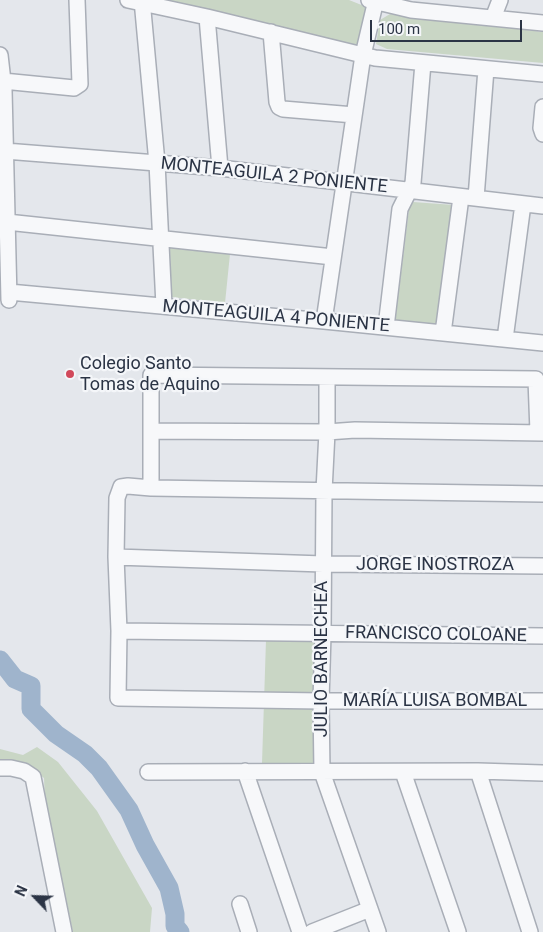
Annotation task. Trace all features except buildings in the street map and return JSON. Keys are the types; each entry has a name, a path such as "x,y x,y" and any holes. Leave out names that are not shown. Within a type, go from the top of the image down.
{"street":[{"path":"3,81 74,88 80,84 77,0"},
{"path":"493,18 500,0"},
{"path":"164,306 157,163 137,1 375,58 543,74"},
{"path":"324,321 343,184 373,1 411,10 439,6 493,18 543,23"},
{"path":"207,17 220,168"},
{"path":"271,32 276,102 278,106 283,109 354,115"},
{"path":"0,55 3,81 7,222 333,257"},
{"path":"386,327 400,209 413,183 423,63"},
{"path":"443,333 468,198 486,68"},
{"path":"543,107 541,128 543,134"},
{"name":"MONTEAGUILA 2 PONIENTE","path":"5,151 220,168 343,184 543,206"},
{"path":"505,339 523,204"},
{"name":"MONTEAGUILA 4 PONIENTE","path":"7,222 9,296 164,306 543,343"},
{"path":"151,431 327,432 355,430 541,432 536,379 150,374 151,431 152,488"},
{"name":"JULIO BARNECHEA","path":"326,377 327,432 323,564 324,634 321,701 322,772 378,932"},
{"path":"119,631 116,557 117,498 121,488 128,486 152,488 543,494"},
{"name":"JORGE INOSTROZA","path":"116,557 323,564 543,566"},
{"name":"FRANCISCO COLOANE","path":"119,631 543,636"},
{"name":"MARÍA LUISA BOMBAL","path":"119,631 118,698 321,701 543,701"},
{"path":"0,768 24,771 33,777 64,932"},
{"path":"245,771 300,932"},
{"path":"148,772 478,771 543,773"},
{"path":"478,771 530,932"},
{"path":"403,772 458,932"},
{"path":"240,904 249,932"},
{"path":"312,932 370,909"}],"green space":[{"path":"162,0 349,0 368,9 358,46"},
{"path":"390,14 543,32 543,63 387,49 376,44 380,20"},
{"path":"413,202 454,205 438,324 395,320 409,209"},
{"path":"170,248 230,254 225,303 171,297"},
{"path":"266,640 316,641 314,766 262,763"},
{"path":"37,747 58,762 97,811 152,908 150,932 73,932 45,803 44,778 29,766 0,762 0,749 23,755"}],"waterway":[{"path":"0,660 15,679 31,686 31,709 56,734 85,754 99,768 129,810 145,845 169,888 175,914 175,926 180,932"}],"place":[{"name":"Colegio Santo Tomas de Aquino","path":"70,374"}]}
